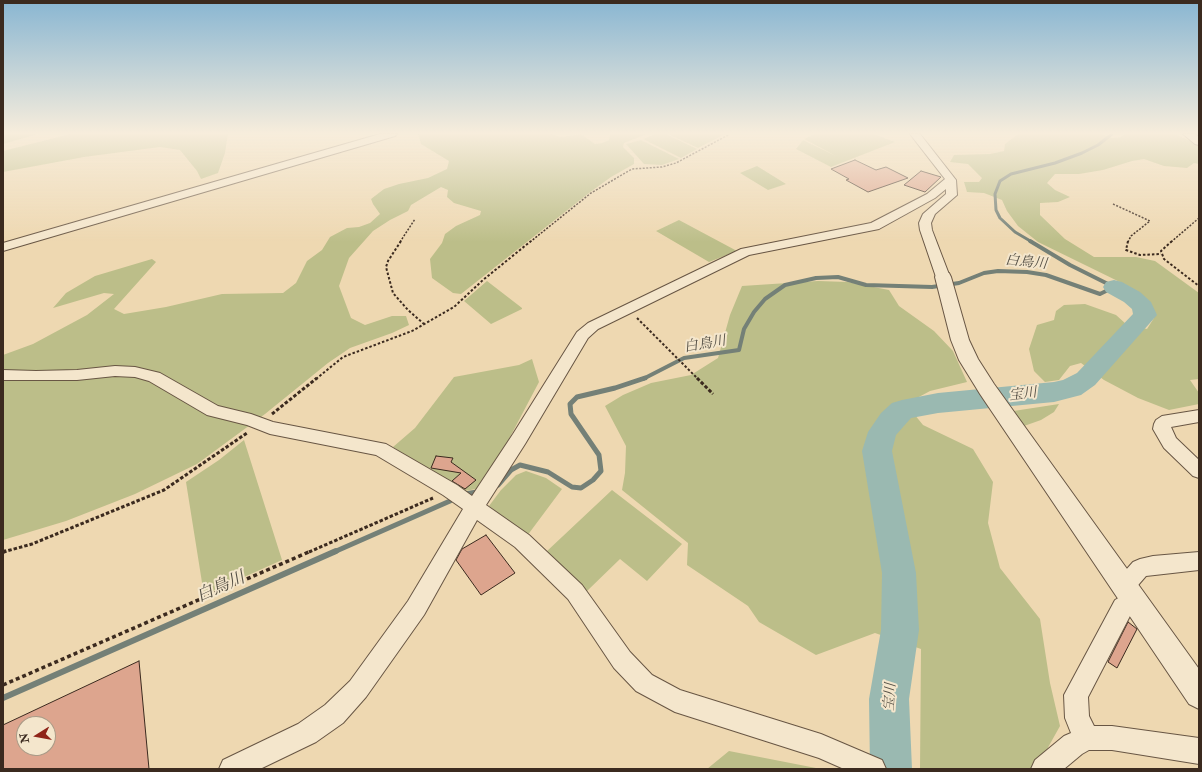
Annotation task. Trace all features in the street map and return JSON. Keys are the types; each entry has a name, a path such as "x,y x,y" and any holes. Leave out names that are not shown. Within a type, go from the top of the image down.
{"street":[{"path":"3,247 268,170"},
{"path":"943,170 951,180 951,195 931,212 925,223 926,230 945,282 960,340 969,360 991,396 1199,694"},
{"path":"232,769 306,733 334,714 358,689 416,608 474,507 519,439 582,335 593,326 627,308 745,252 875,226 931,196 951,180"},
{"path":"3,375 36,376 77,375 115,371 135,372 154,377 213,411 260,423 270,428 380,449 450,490 522,541 575,592 622,660 644,684 675,700 821,746 865,766"},
{"path":"1199,416 1168,420 1162,424 1162,429 1170,443 1199,471"},
{"path":"1086,738 1077,718 1076,695 1123,607 1140,568 1153,565 1199,562"},
{"path":"1044,769 1073,745 1086,738 1112,738 1199,751"}],"path":[{"path":"3,552 32,544 164,490 260,423 343,357 412,331 454,307 483,280 591,193 630,170"},
{"path":"1113,204 1150,221 1131,236 1126,250 1140,255 1161,254"},
{"path":"1161,254 1164,248 1199,218"},
{"path":"415,219 388,261 386,267 392,293 424,324"},
{"path":"1161,254 1164,259 1199,286"},
{"path":"627,308 713,394"},
{"path":"3,685 450,490"}],"green space":[{"path":"3,170 14,170 3,172"},
{"path":"196,170 219,170 218,173 201,179"},
{"path":"445,170 623,170 589,193 461,294 453,293 432,278 430,259 442,243 445,234 456,226 480,215 481,211 454,203 447,197 448,190 441,187 411,205 408,211 373,231 349,258 339,286 351,318 365,325 392,316 406,316 409,325 392,333 350,348 328,363 265,414 197,464 135,494 66,521 3,540 3,355 33,344 87,315 114,294 104,293 53,308 66,293 95,276 152,259 156,262 114,309 124,314 166,307 222,294 283,293 296,283 307,261 322,250 330,237 347,228 359,227 370,223 380,214 371,199 384,189 399,184 428,178"},
{"path":"747,170 763,170 786,184 768,190 740,173"},
{"path":"974,170 1103,170 1079,174 1055,174 1047,183 1055,190 1070,197 1058,202 1040,203 1040,215 1065,239 1094,257 1136,257 1155,261 1199,293 1199,379 1190,380 1199,393 1199,404 1169,410 1138,398 1104,380 1081,363 1070,366 1059,380 1045,382 1034,371 1029,349 1037,325 1054,320 1056,311 1064,305 1085,304 1116,315 1126,324 1147,329 1154,318 1148,300 1130,287 1038,242 1018,226 1007,211 1002,200 984,193 967,192 964,182 979,182 982,178"},
{"path":"679,220 737,251 709,262 656,231"},
{"path":"487,281 522,309 491,324 464,301"},
{"path":"818,281 848,282 889,290 899,306 934,331 953,351 967,382 930,391 906,404 923,425 973,449 993,482 988,523 1000,568 1040,619 1050,683 1060,726 1036,769 920,769 921,649 875,633 816,655 759,622 748,606 687,565 688,543 622,490 625,473 626,446 605,406 623,395 651,383 691,375 718,358 730,315 742,286"},
{"path":"532,359 539,382 490,475 476,489 459,492 393,447 415,428 454,377 519,365"},
{"path":"1059,404 1054,412 1041,420 1024,426 1007,412"},
{"path":"244,440 282,560 204,595 186,482 219,460"},
{"path":"526,471 546,478 562,489 527,536 489,506 501,490 516,475"},
{"path":"612,490 682,544 647,581 620,559 586,592 546,552"},
{"path":"729,751 821,769 707,769"}],"building":[{"path":"833,170 892,170 908,178 868,192 846,180 849,179"},
{"path":"921,171 941,177 925,192 904,185"},
{"path":"436,456 453,458 451,462 476,480 465,489 452,481 461,473 431,468"},
{"path":"486,535 515,573 481,595 456,560 462,549"},
{"path":"1128,622 1137,629 1117,668 1108,662"},
{"path":"139,661 149,769 3,769 3,725 16,719 16,756 56,756 56,716 22,716"}],"waterway":[{"name":"宝川","path":"1027,170 1011,174 1000,181 995,194 996,210 1000,218 1015,232 1032,242"},
{"name":"白鳥川","path":"645,378 684,358 739,350 744,329 754,312 765,299 785,285 816,278 838,277 866,285 932,287 959,283 984,273 998,271 1027,272 1046,275 1100,294 1114,287 1070,265 1030,241"},
{"name":"宝川","path":"891,769 889,699 900,630 899,573 877,451 882,432 891,420 902,410 938,403 1054,392 1071,388 1086,379 1145,315 1143,307 1132,297 1114,287"},
{"name":"白鳥川","path":"498,485 511,470 520,465 548,472 572,487 581,488 593,480 601,471 599,455 571,414 570,404 577,397 615,388 645,378"},
{"name":"白鳥川","path":"465,494 477,492"},
{"name":"白鳥川","path":"334,552 450,501"},
{"name":"白鳥川","path":"3,698 336,551"}]}
